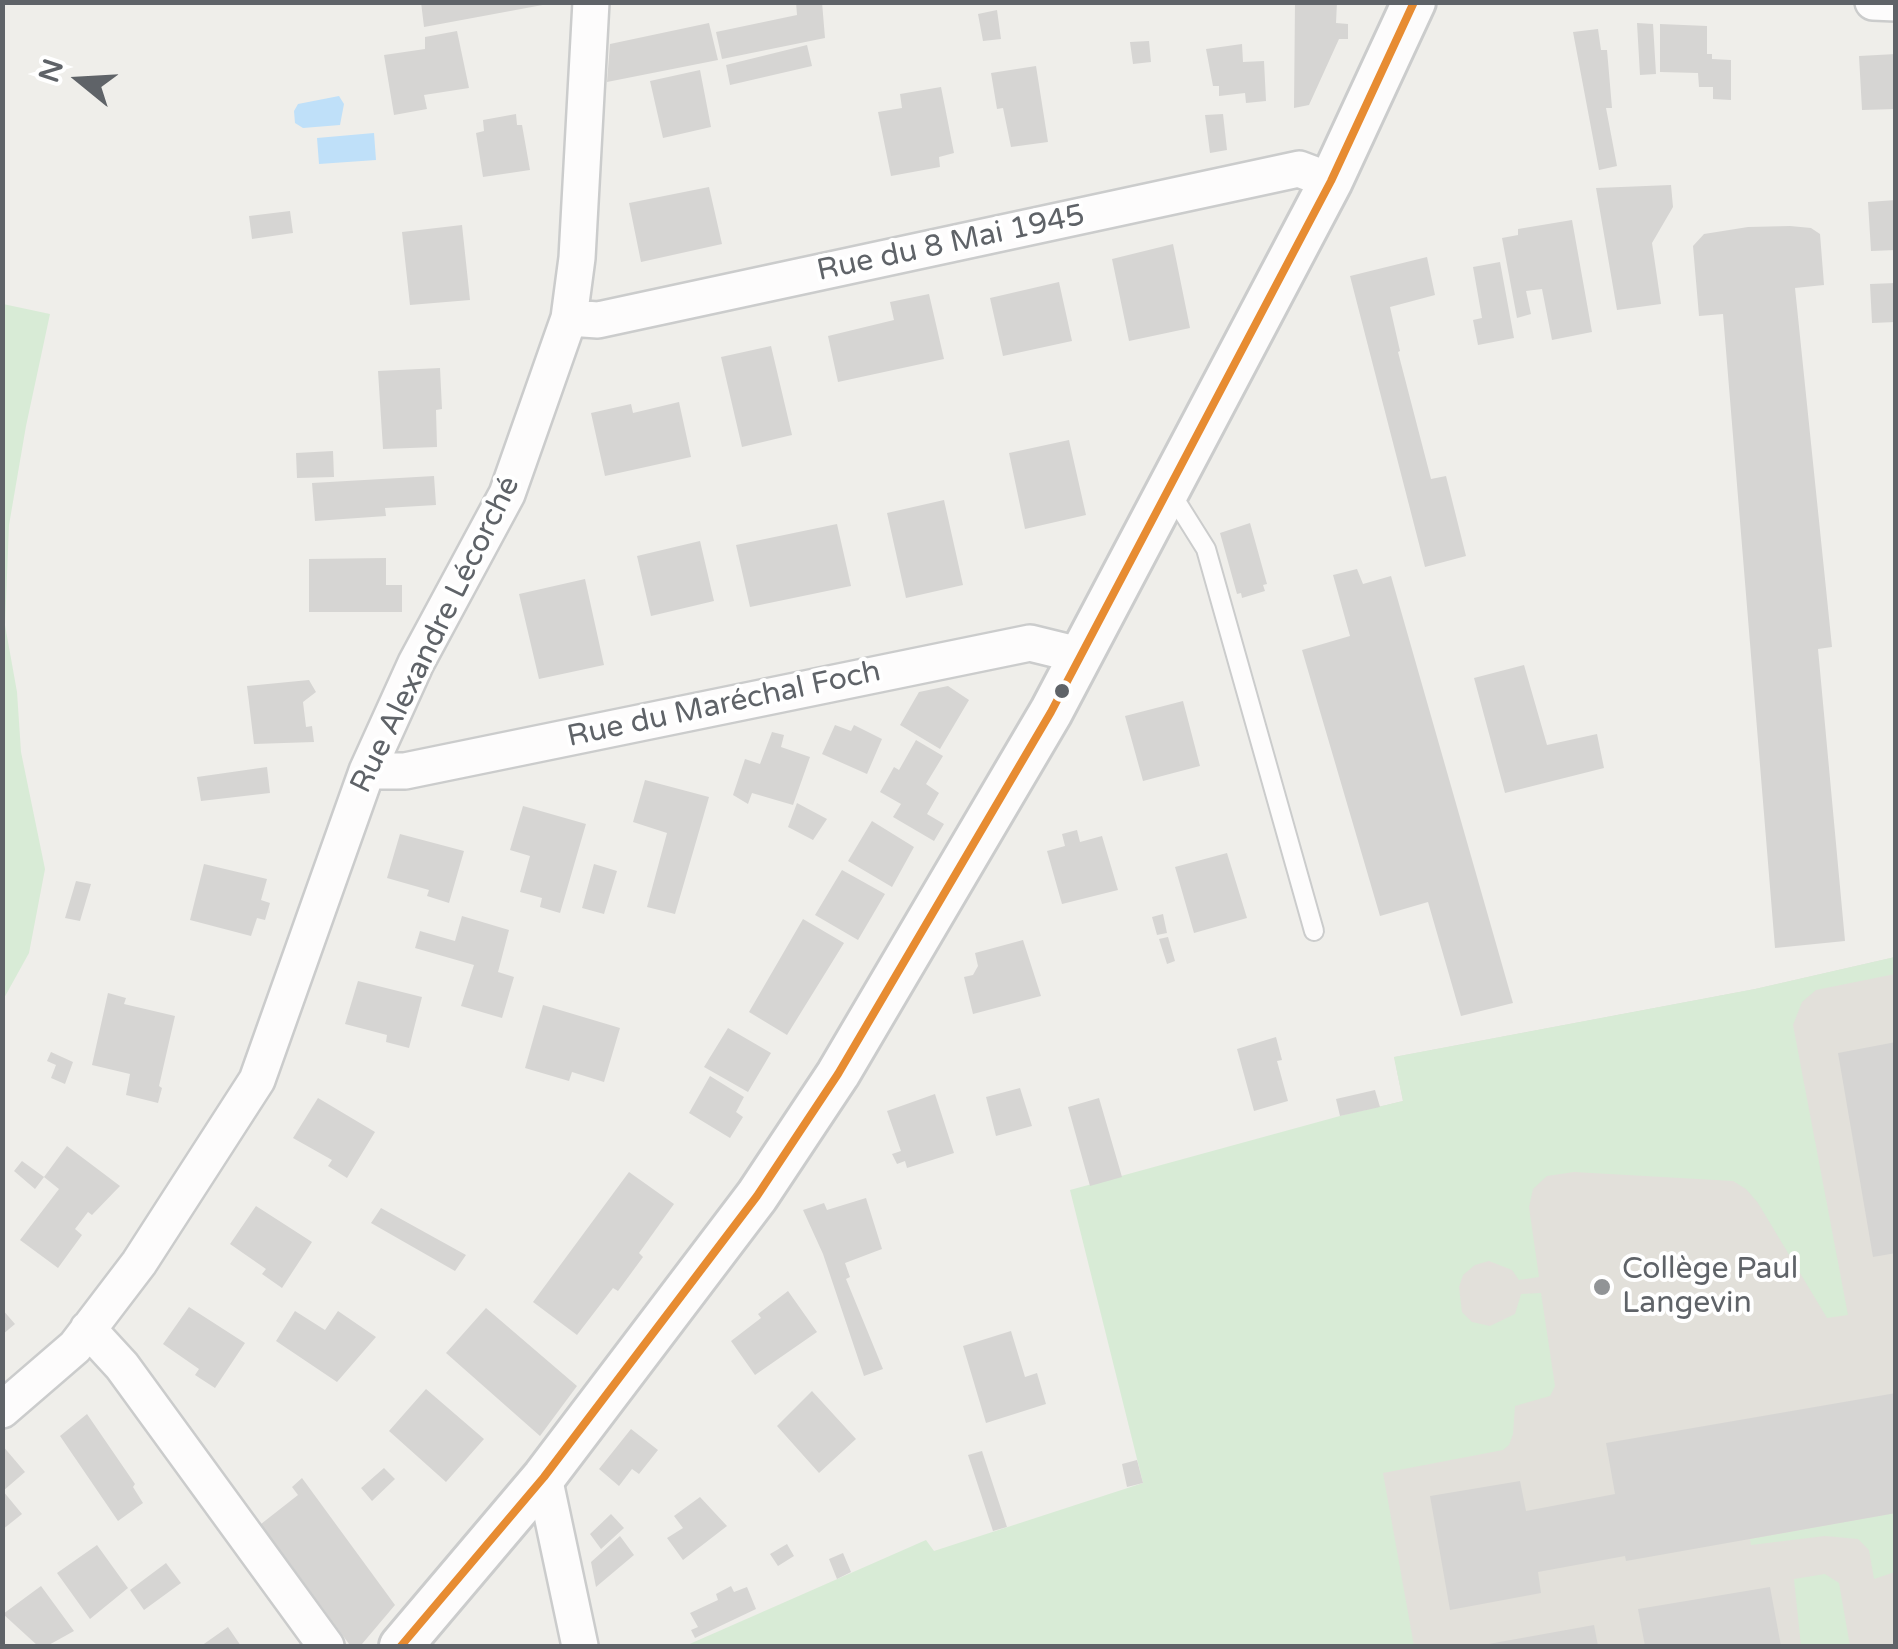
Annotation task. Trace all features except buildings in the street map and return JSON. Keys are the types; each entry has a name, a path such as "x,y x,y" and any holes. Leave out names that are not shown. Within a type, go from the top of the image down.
{"street":[{"name":"Rue Alexandre Lécorché","path":"2,1410 75,1347 139,1262 258,1080 367,771 416,663 507,494 569,318 577,258 591,2"},
{"path":"401,1646 544,1476 757,1196 838,1074 1051,712 1331,180 1414,2"},
{"path":"1873,2 1896,3"},
{"name":"Rue du 8 Mai 1945","path":"569,318 598,320 1299,169 1331,180"},
{"name":"Rue du Maréchal Foch","path":"367,771 405,771 1030,643 1080,655"},
{"path":"88,1330 122,1366 326,1646"},
{"path":"544,1476 580,1646"}],"lane":[{"path":"1169,490 1206,549 1314,931"}],"shaded area":[{"name":"Collège Paul Langevin","path":"1895,957 1895,1646 1387,1646 1340,1116 1403,1101 1394,1057 1755,989"}],"green space":[{"path":"3,304 50,314 9,525 5,625 17,692 21,752 45,869 29,953 3,1000"},
{"path":"1895,957 1895,974 1816,990 1802,1002 1793,1025 1848,1315 1827,1318 1758,1203 1733,1181 1574,1172 1547,1176 1533,1189 1529,1207 1539,1277 1519,1280 1512,1270 1489,1261 1475,1265 1463,1275 1459,1287 1462,1312 1472,1322 1490,1326 1515,1314 1521,1294 1541,1293 1555,1386 1550,1396 1515,1406 1513,1434 1503,1450 1383,1473 1414,1646 685,1646 926,1540 934,1551 1143,1483 1070,1190 1403,1101 1394,1057 1755,989"},
{"path":"1895,1513 1895,1572 1874,1579 1869,1550 1858,1539 1825,1536 1751,1545 1750,1539"},
{"path":"1825,1574 1839,1583 1850,1646 1801,1646 1794,1579"}],"water":[{"path":"339,96 344,104 340,125 303,128 295,123 298,104"},
{"path":"374,133 376,160 319,164 317,138"}],"transit line":[{"path":"401,1646 544,1477 757,1196 838,1074 1051,712 1331,181 1414,2"}],"place":[{"name":"Collège Paul Langevin","path":"1602,1287"}]}
